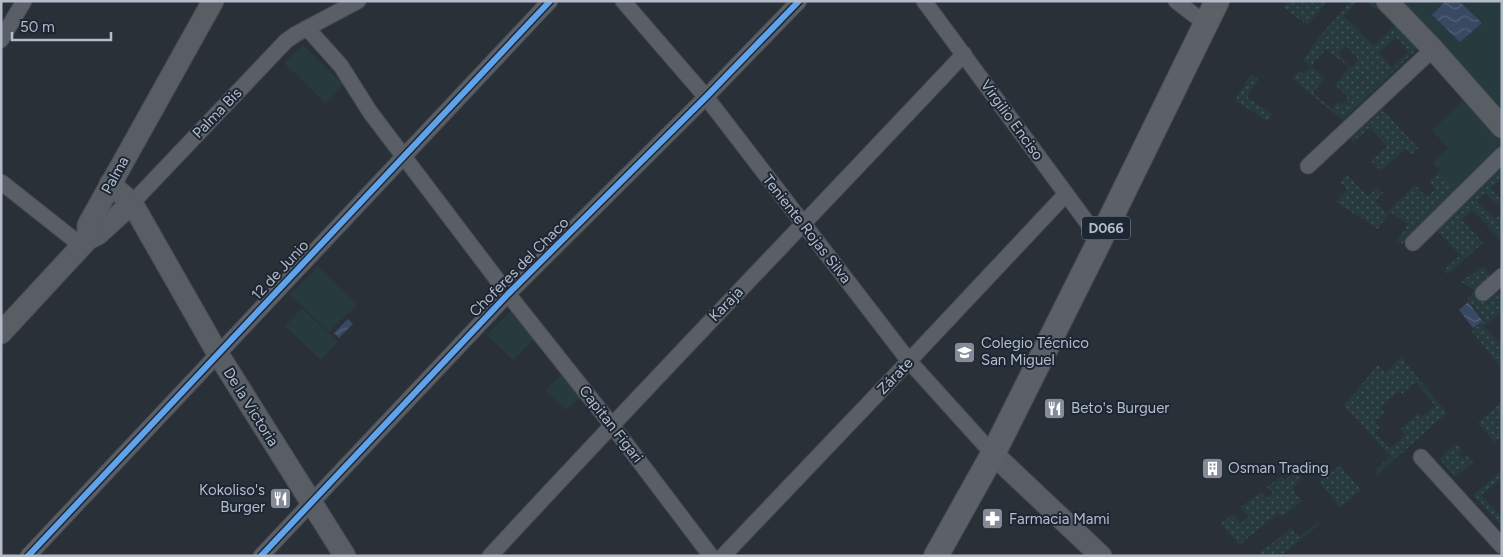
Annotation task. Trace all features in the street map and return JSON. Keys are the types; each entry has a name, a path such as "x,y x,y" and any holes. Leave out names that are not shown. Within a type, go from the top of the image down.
{"main road":[{"name":"D066","path":"936,556 993,454 1218,1"}],"street":[{"path":"1,40 24,1"},
{"name":"Palma","path":"1,333 85,242 88,226 110,184 213,1"},
{"name":"Palma Bis","path":"85,242 98,234 132,203 286,41 358,1"},
{"name":"12 de Junio","path":"28,556 550,1"},
{"name":"Teniente Rojas Silva","path":"623,1 706,97 909,361 993,454"},
{"name":"Choferes del Chaco","path":"261,556 508,294 706,97 799,1"},
{"name":"Virgilio Enciso","path":"924,1 1100,240"},
{"path":"1176,1 1206,24"},
{"path":"1387,1 1502,126"},
{"name":"Capitan Figari","path":"307,28 341,66 370,112 508,294 612,424 711,556"},
{"path":"1308,166 1433,49"},
{"name":"Karaja","path":"490,556 612,424 964,54"},
{"path":"1413,243 1502,155"},
{"path":"1,182 85,242"},
{"name":"De la Victoria","path":"110,184 132,203 218,354 345,556"},
{"name":"Zárate","path":"723,556 1066,194"},
{"path":"1483,293 1502,276"},
{"path":"993,454 1101,556"},
{"path":"1422,457 1502,546"}],"green space":[{"path":"1287,1 1328,1 1307,25 1283,7"},
{"path":"1351,1 1358,1 1344,16 1374,46 1395,26 1376,7 1374,9 1365,1 1377,1 1420,46 1343,120 1292,79 1299,71 1304,74 1311,67 1303,60 1320,36","holes":["1396,37 1409,51 1392,67 1379,53","1346,46 1359,60 1351,68 1338,53","1326,49 1349,67 1335,85 1348,97 1342,105 1338,102 1332,109 1313,93 1325,78 1311,66"]},
{"path":"1397,1 1502,1 1502,113"},
{"path":"303,45 343,84 325,103 284,63"},
{"path":"1251,74 1259,79 1247,97 1272,114 1267,121 1235,100"},
{"path":"1465,99 1502,138 1502,148 1457,189 1433,163 1448,148 1432,130"},
{"path":"1382,109 1418,148 1411,155 1405,149 1381,171 1371,161 1387,146 1370,128 1353,142 1350,139"},
{"path":"1500,167 1502,169 1502,178 1491,188 1502,203 1498,206 1485,193 1477,201 1495,219 1502,213 1502,241 1472,210 1462,220 1483,243 1448,274 1443,271 1460,255 1435,229"},
{"path":"1440,171 1457,189 1402,244 1397,241 1408,224 1390,212 1378,229 1336,202 1347,190 1340,182 1347,175 1368,196 1377,188 1383,193 1375,201 1386,213 1415,185 1427,197 1435,189 1429,182"},
{"path":"1483,266 1493,278 1494,289 1502,296 1502,312 1484,326 1502,345 1502,365 1500,367 1471,330 1485,321 1467,299 1475,291 1461,282"},
{"path":"318,267 357,305 329,332 290,294"},
{"path":"302,308 338,342 321,360 285,326"},
{"path":"514,308 539,334 513,360 487,335"},
{"path":"1401,357 1447,413 1377,475 1374,472 1390,456 1344,405 1378,365 1385,373","holes":["1416,382 1435,406 1422,417 1418,413 1400,429 1406,435 1390,449 1375,433 1380,428 1375,421 1385,412 1381,407 1399,391 1402,394"]},
{"path":"563,373 584,394 566,410 546,390"},
{"path":"1502,401 1502,437 1495,443 1478,423"},
{"path":"1456,443 1462,450 1459,454 1463,458 1466,455 1473,462 1456,477 1439,459"},
{"path":"1340,465 1361,490 1340,508 1319,481"},
{"path":"1296,471 1303,479 1292,489 1302,501 1282,517 1278,513 1239,545 1221,523 1233,514 1241,523 1249,517 1241,507 1261,492 1267,498 1273,493 1267,487 1281,476 1285,480"},
{"path":"1502,471 1502,478 1481,495 1502,517 1502,526 1473,495"},
{"path":"1318,522 1320,524 1280,556 1256,556 1291,528 1299,537"}],"water":[{"path":"1446,1 1459,1 1482,23 1460,42 1432,15"},
{"path":"1468,302 1483,321 1473,328 1459,310"},
{"path":"348,319 353,324 339,338 334,333"}],"cycle path":[{"path":"28,556 550,1"},
{"path":"261,556 508,294 706,97 799,1"}],"place":[{"name":"Colegio Técnico San Miguel","path":"965,352"},
{"name":"Beto's Burguer","path":"1055,408"},
{"name":"Osman Trading","path":"1212,468"},
{"name":"Kokoliso's Burger","path":"281,499"},
{"name":"Farmacia Mami","path":"993,519"}]}
